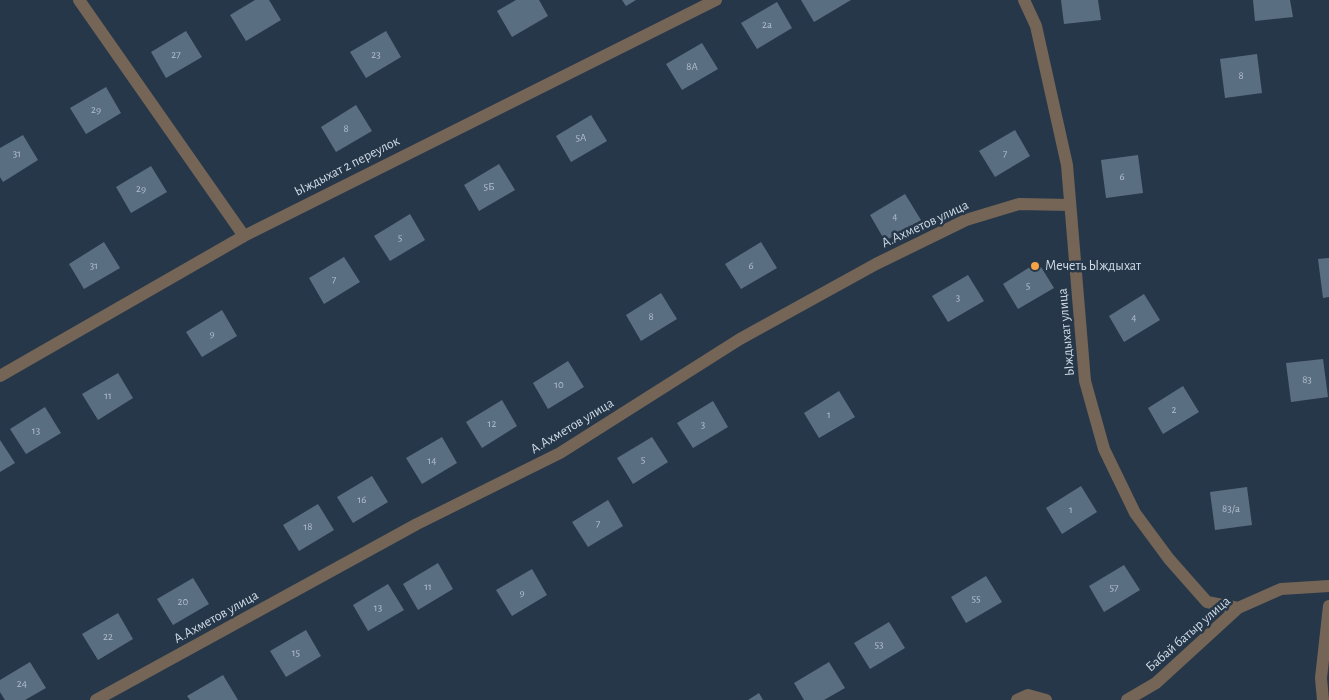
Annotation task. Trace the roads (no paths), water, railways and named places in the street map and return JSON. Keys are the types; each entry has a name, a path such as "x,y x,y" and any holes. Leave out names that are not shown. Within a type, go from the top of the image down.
{"street":[{"path":"79,0 244,236"},
{"name":"Ыждыхат 2 переулок","path":"0,376 244,236 716,0"},
{"name":"Ыждыхат улица","path":"1024,0 1036,26 1067,166 1085,381 1104,449 1135,513 1169,559 1208,602 1238,608"},
{"name":"А.Ахметов улица","path":"96,700 417,524 560,453 740,339 876,264 966,220 1019,204 1070,205"},
{"name":"Бабай батыр улица","path":"1127,700 1156,684 1238,608 1281,589 1329,586"},
{"path":"1323,700 1321,678 1329,606"},
{"path":"1017,700 1028,695 1046,700"}],"place":[{"name":"Мечеть Ыждыхат","path":"1035,266"}]}
